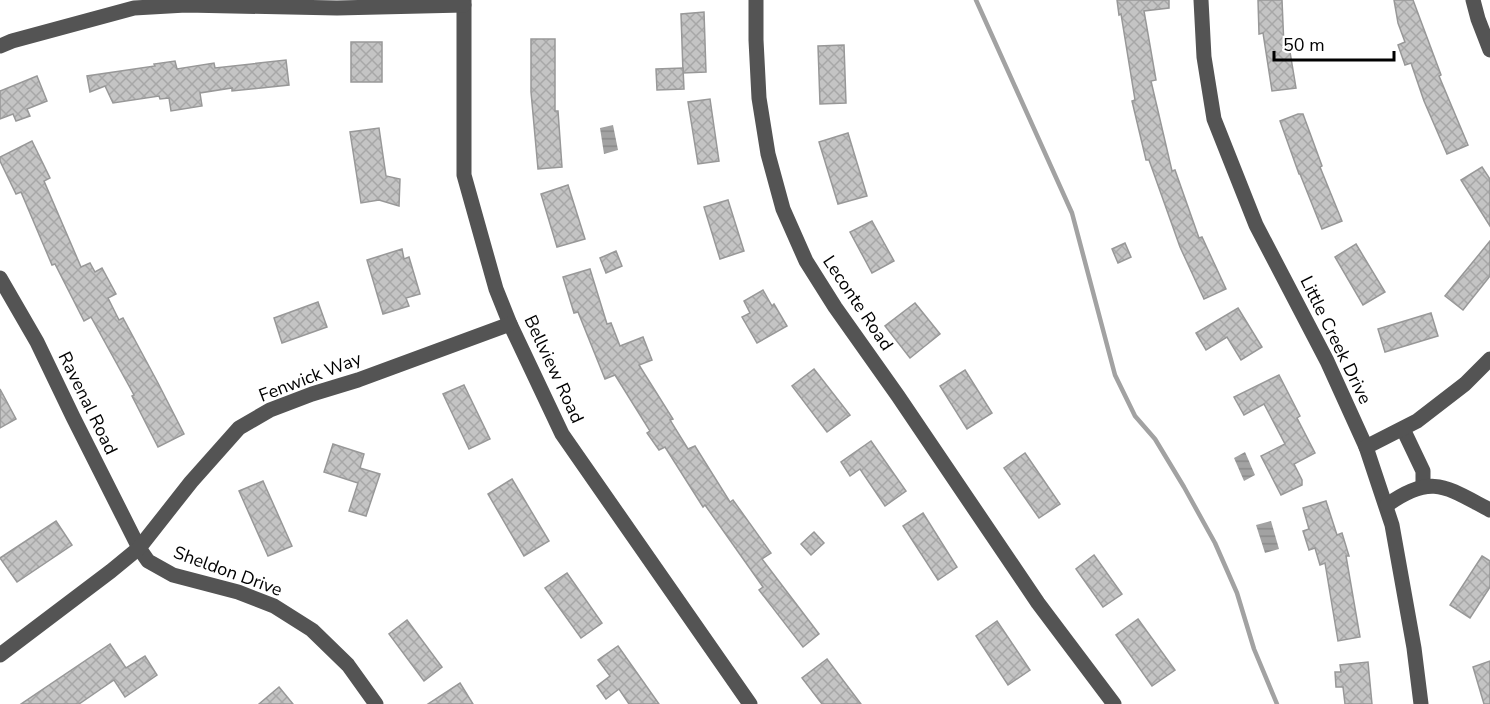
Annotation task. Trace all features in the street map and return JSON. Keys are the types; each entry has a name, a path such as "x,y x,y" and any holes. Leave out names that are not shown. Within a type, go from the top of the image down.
{"street":[{"name":"Leconte Road","path":"756,0 759,98 768,154 783,209 806,261 835,307 905,405 1038,603 1114,704"},
{"name":"Little Creek Drive","path":"1201,0 1204,57 1214,119 1256,225 1327,361 1366,447 1387,505 1414,648 1421,704"},
{"path":"1473,0 1490,50"},
{"path":"0,46 134,8 186,5 337,8 464,2"},
{"name":"Bellview Road","path":"464,2 464,176 496,289 510,324 562,434 750,704"},
{"name":"Ravenal Road","path":"0,278 37,342 139,548"},
{"name":"Fenwick Way","path":"139,548 191,482 239,428 270,410 510,324"},
{"path":"1366,447 1417,422 1465,384 1490,358"},
{"path":"1404,429 1423,471 1423,486"},
{"path":"1387,505 1402,494 1423,486 1437,485 1490,510"},
{"path":"0,655 139,548"},
{"name":"Sheldon Drive","path":"139,548 148,561 174,575 238,592 274,606 312,630 348,665 376,704"}],"shaded area":[{"path":"613,125 618,150 604,154 600,128"},
{"path":"1245,452 1255,475 1244,481 1234,458"},
{"path":"1271,521 1279,549 1265,553 1256,525"}],"building":[{"path":"1117,0 1169,0 1169,8 1144,11 1156,80 1151,81 1172,171 1175,170 1199,238 1202,237 1226,289 1204,299 1180,247 1149,160 1146,160 1132,101 1135,100"},
{"path":"1258,0 1282,0 1284,47 1289,46 1296,88 1272,91 1263,33 1259,34"},
{"path":"1394,0 1413,0 1441,75 1439,76 1468,145 1447,154 1424,101 1411,63 1405,65 1398,45 1405,42 1398,23"},
{"path":"704,12 706,72 683,73 681,14"},
{"path":"531,39 555,39 555,111 558,111 562,167 538,169 531,92"},
{"path":"351,42 382,42 382,82 351,82"},
{"path":"844,45 846,103 820,104 818,46"},
{"path":"286,60 289,85 232,91 232,88 200,93 202,106 171,111 169,98 160,99 159,96 113,103 105,86 90,92 87,76 175,61 177,69 214,63 215,68"},
{"path":"683,68 684,89 657,90 656,69"},
{"path":"37,76 47,101 27,109 30,116 16,121 13,114 0,119 0,91"},
{"path":"710,99 719,161 698,164 688,102"},
{"path":"1303,114 1322,166 1320,167 1342,221 1322,229 1280,121"},
{"path":"379,128 386,176 400,179 399,206 379,200 361,203 350,132"},
{"path":"848,133 867,196 838,204 819,142"},
{"path":"32,141 50,178 44,181 81,267 90,263 95,272 102,268 116,294 108,298 119,320 123,318 184,434 158,447 132,396 134,395 91,317 84,321 55,264 52,265 21,192 16,194 0,161 0,157"},
{"path":"1482,167 1490,179 1490,226 1461,180"},
{"path":"568,185 585,239 557,247 541,194"},
{"path":"728,200 744,251 720,259 704,207"},
{"path":"872,221 894,261 872,273 850,232"},
{"path":"1490,241 1490,276 1463,310 1445,296"},
{"path":"1125,243 1131,257 1118,263 1112,249"},
{"path":"1356,244 1385,292 1363,305 1335,257"},
{"path":"402,249 404,259 409,257 420,294 406,298 409,306 383,314 367,260"},
{"path":"616,251 622,266 606,273 600,258"},
{"path":"590,269 607,324 611,323 620,346 643,337 652,360 639,365 673,419 670,420 688,449 695,446 730,502 733,500 771,553 762,559 819,634 803,647 759,590 763,587 705,505 703,507 665,447 659,450 647,433 650,431 615,375 605,379 578,312 574,313 563,277"},
{"path":"763,290 787,326 757,343 742,317 750,313 744,301"},
{"path":"318,302 327,327 282,343 274,318"},
{"path":"915,303 940,334 910,358 885,326"},
{"path":"1238,308 1262,347 1241,360 1227,337 1206,350 1196,333"},
{"path":"1431,313 1438,336 1385,352 1378,329"},
{"path":"814,369 850,415 827,432 792,386"},
{"path":"965,370 992,413 967,429 940,386"},
{"path":"1279,375 1300,416 1297,418 1315,453 1294,464 1302,485 1281,495 1261,456 1285,444 1264,404 1244,415 1234,397"},
{"path":"464,385 490,439 469,449 443,394"},
{"path":"0,389 16,419 0,428"},
{"path":"871,441 906,491 885,506 860,469 850,476 841,462"},
{"path":"333,444 364,454 360,468 380,474 366,516 349,511 358,483 324,472"},
{"path":"1025,453 1060,504 1039,518 1004,468"},
{"path":"512,479 549,541 524,556 488,494"},
{"path":"263,481 292,546 268,556 239,491"},
{"path":"1326,501 1337,535 1342,533 1349,556 1346,556 1360,637 1338,641 1325,563 1320,565 1315,548 1309,550 1303,531 1309,529 1303,508"},
{"path":"923,513 957,567 938,580 903,526"},
{"path":"56,521 72,545 17,582 0,558"},
{"path":"814,532 824,543 811,555 801,544"},
{"path":"1094,555 1122,594 1103,607 1076,569"},
{"path":"1482,556 1490,561 1490,587 1470,618 1450,605"},
{"path":"567,573 602,623 581,638 545,588"},
{"path":"1138,619 1175,670 1152,686 1116,635"},
{"path":"407,620 442,667 424,681 389,634"},
{"path":"997,621 1030,670 1008,685 976,636"},
{"path":"110,644 126,668 145,656 157,675 125,697 114,680 79,704 21,704"},
{"path":"618,646 659,704 629,704 619,689 606,699 597,686 610,676 598,660"},
{"path":"827,659 861,704 822,704 802,678"},
{"path":"1490,661 1490,704 1484,704 1473,667"},
{"path":"1368,662 1372,704 1345,704 1343,687 1336,687 1335,672 1341,672 1340,665"},
{"path":"460,683 473,704 428,704"},
{"path":"279,687 293,704 259,704"}],"waterway":[{"path":"976,0 1072,213 1115,375 1135,416 1155,439 1215,543 1237,593 1254,649 1277,704"}]}
